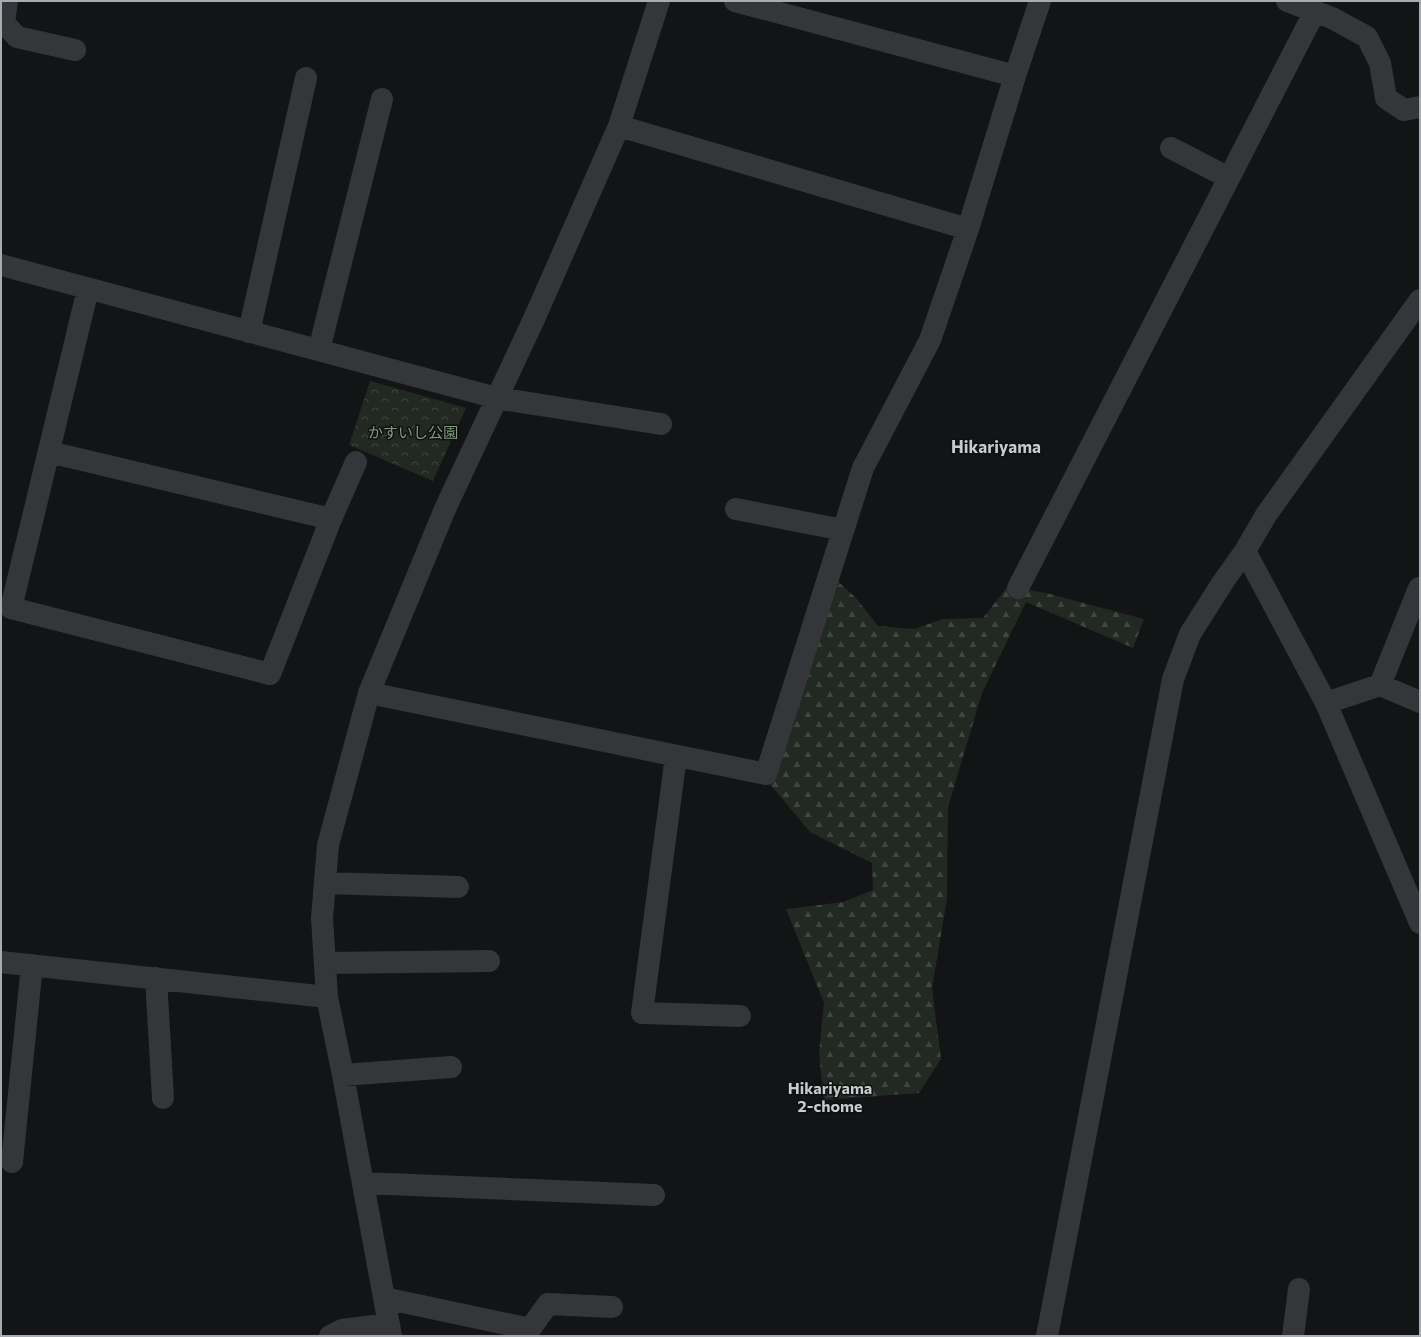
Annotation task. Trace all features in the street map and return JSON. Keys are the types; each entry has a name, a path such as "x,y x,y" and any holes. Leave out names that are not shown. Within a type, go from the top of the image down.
{"street":[{"path":"7,1 4,23 17,37 75,50"},
{"path":"330,1336 342,1330 390,1330 343,1074 327,997 322,918 328,845 370,693 445,509 534,319 619,126 659,1"},
{"path":"735,1 1015,76"},
{"path":"370,693 766,774 863,468 930,340 968,229 1015,76 1040,1"},
{"path":"1287,1 1328,10 1367,37 1380,64 1386,98 1404,110 1420,107"},
{"path":"1018,588 1229,178 1328,10"},
{"path":"249,332 306,78"},
{"path":"319,350 382,99"},
{"path":"619,126 968,229"},
{"path":"1171,148 1229,178"},
{"path":"1,265 497,398 661,424"},
{"path":"88,289 11,608 270,674 331,519 356,462"},
{"path":"1047,1336 1173,679 1190,634 1223,582 1245,551 1266,515 1420,300"},
{"path":"49,452 331,519"},
{"path":"736,508 843,530"},
{"path":"1245,551 1326,702 1420,923"},
{"path":"1380,684 1419,588"},
{"path":"1326,702 1380,684 1420,702"},
{"path":"676,756 642,1013 740,1016"},
{"path":"325,883 458,887"},
{"path":"325,963 489,960"},
{"path":"1,962 327,997"},
{"path":"12,1162 32,965"},
{"path":"156,978 163,1098"},
{"path":"343,1074 451,1067"},
{"path":"363,1183 654,1195"},
{"path":"1293,1336 1299,1289"},
{"path":"384,1298 530,1329 548,1304 612,1307"}],"green space":[{"name":"かすいし公園","path":"370,381 466,408 433,481 349,445"},
{"path":"830,574 856,598 878,626 915,629 942,619 983,618 1008,586 1050,594 1144,619 1133,648 1026,602 982,693 948,807 947,899 932,988 941,1059 919,1093 824,1100 819,1054 824,1003 786,909 843,902 873,890 872,863 810,832 768,782"}],"district":[{"name":"Hikariyama","path":"996,446"},
{"name":"Hikariyama 2-chome","path":"830,1096"}]}
